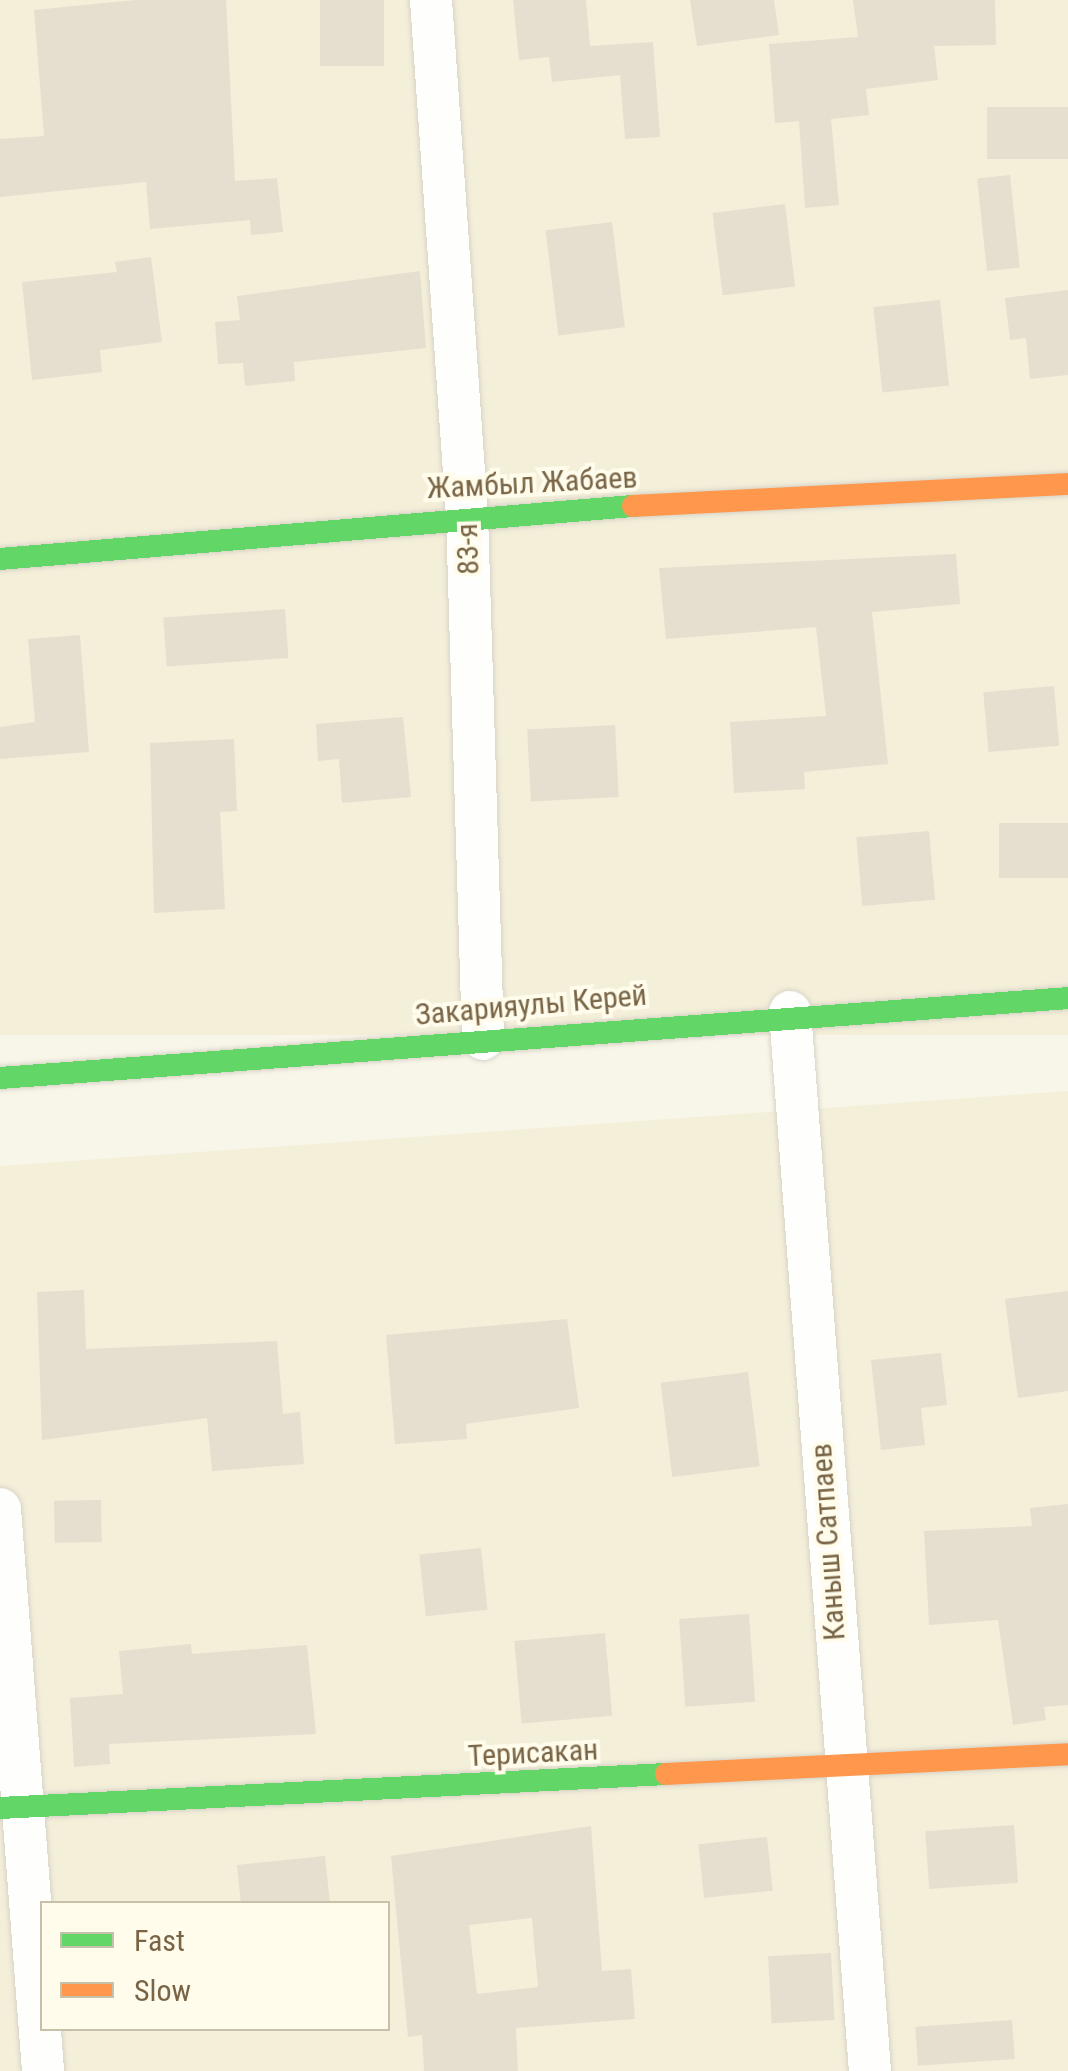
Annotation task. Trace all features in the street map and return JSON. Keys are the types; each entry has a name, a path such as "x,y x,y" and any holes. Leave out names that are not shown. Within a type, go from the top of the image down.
{"main road":[{"name":"Жамбыл Жабаев","path":"0,559 467,515 1068,484"},
{"name":"Закарияулы Керей","path":"0,1078 790,1012 1068,998"},
{"name":"Терисакан","path":"13,1807 844,1769 1068,1754"}],"street":[{"name":"83-я","path":"431,0 467,515 483,1039"},
{"name":"Каныш Сатпаев","path":"790,1012 844,1769 870,2071"},
{"path":"0,1509 13,1807 43,2071"}],"shaded area":[{"path":"0,0 1068,0 1068,1035 0,1035"},
{"path":"1068,1091 1068,2071 0,2071 0,1166"}],"building":[{"path":"135,0 226,0 235,181 277,178 283,232 251,235 250,220 150,229 146,182 0,197 0,139 44,136 34,10"},
{"path":"320,0 384,0 384,66 320,66"},
{"path":"513,0 586,0 590,46 653,42 660,137 625,139 620,75 552,82 549,57 519,60"},
{"path":"690,0 774,0 779,35 697,46"},
{"path":"853,0 995,0 996,45 934,46 938,80 866,89 869,115 831,119 839,205 805,208 799,121 775,123 769,44 858,37"},
{"path":"987,107 1068,107 1068,159 987,159"},
{"path":"1010,175 1020,267 987,271 977,178"},
{"path":"785,204 795,286 723,295 713,213"},
{"path":"612,222 625,327 558,335 545,230"},
{"path":"151,257 162,342 100,350 102,372 32,380 22,282 117,272 115,262"},
{"path":"420,271 426,348 294,362 295,381 245,386 243,363 218,364 215,322 240,320 237,296"},
{"path":"1068,290 1068,375 1030,379 1026,338 1010,340 1005,298"},
{"path":"940,300 949,386 882,393 873,307"},
{"path":"956,554 960,604 872,612 888,764 804,772 805,789 734,793 730,722 826,716 816,627 666,639 659,568"},
{"path":"285,609 288,658 167,666 163,618"},
{"path":"80,635 89,752 0,759 0,727 35,722 28,639"},
{"path":"1054,686 1059,746 988,752 983,692"},
{"path":"403,717 411,797 342,803 339,759 318,761 316,724"},
{"path":"615,725 619,797 531,802 527,730"},
{"path":"234,739 237,811 220,812 225,909 154,913 150,743"},
{"path":"999,823 1068,823 1068,878 999,878"},
{"path":"929,831 935,900 862,906 856,837"},
{"path":"84,1290 86,1349 277,1341 283,1414 300,1412 304,1464 212,1471 207,1418 42,1440 37,1292"},
{"path":"1068,1291 1068,1391 1018,1398 1005,1299"},
{"path":"567,1319 579,1408 466,1424 467,1439 395,1444 386,1335"},
{"path":"941,1353 947,1405 921,1408 925,1445 881,1450 871,1360"},
{"path":"748,1372 760,1466 672,1477 661,1383"},
{"path":"101,1500 102,1542 55,1543 54,1501"},
{"path":"1068,1504 1068,1705 1044,1707 1046,1720 1013,1725 998,1620 929,1625 924,1531 1032,1526 1030,1508"},
{"path":"481,1548 487,1610 426,1616 419,1554"},
{"path":"749,1614 755,1702 685,1707 679,1619"},
{"path":"605,1633 612,1716 522,1724 514,1641"},
{"path":"191,1644 192,1654 307,1645 316,1734 109,1744 110,1764 74,1767 70,1698 123,1694 119,1651"},
{"path":"1014,1825 1018,1883 929,1889 925,1831"},
{"path":"591,1826 602,1971 631,1969 635,2019 516,2028 518,2071 424,2071 422,2035 408,2037 391,1856","holes":["532,1918 538,1987 477,1994 469,1925"]},
{"path":"767,1837 773,1891 704,1898 698,1844"},
{"path":"325,1856 330,1901 241,1901 237,1865"},
{"path":"831,1953 835,2020 772,2023 768,1956"},
{"path":"1012,2020 1015,2059 918,2066 915,2027"}],"traffic: fast":[{"path":"0,559 633,506"},
{"path":"0,1078 1068,998"},
{"path":"0,1808 666,1774"}],"traffic: slow":[{"path":"633,506 1068,484"},
{"path":"666,1774 1068,1754"}]}
